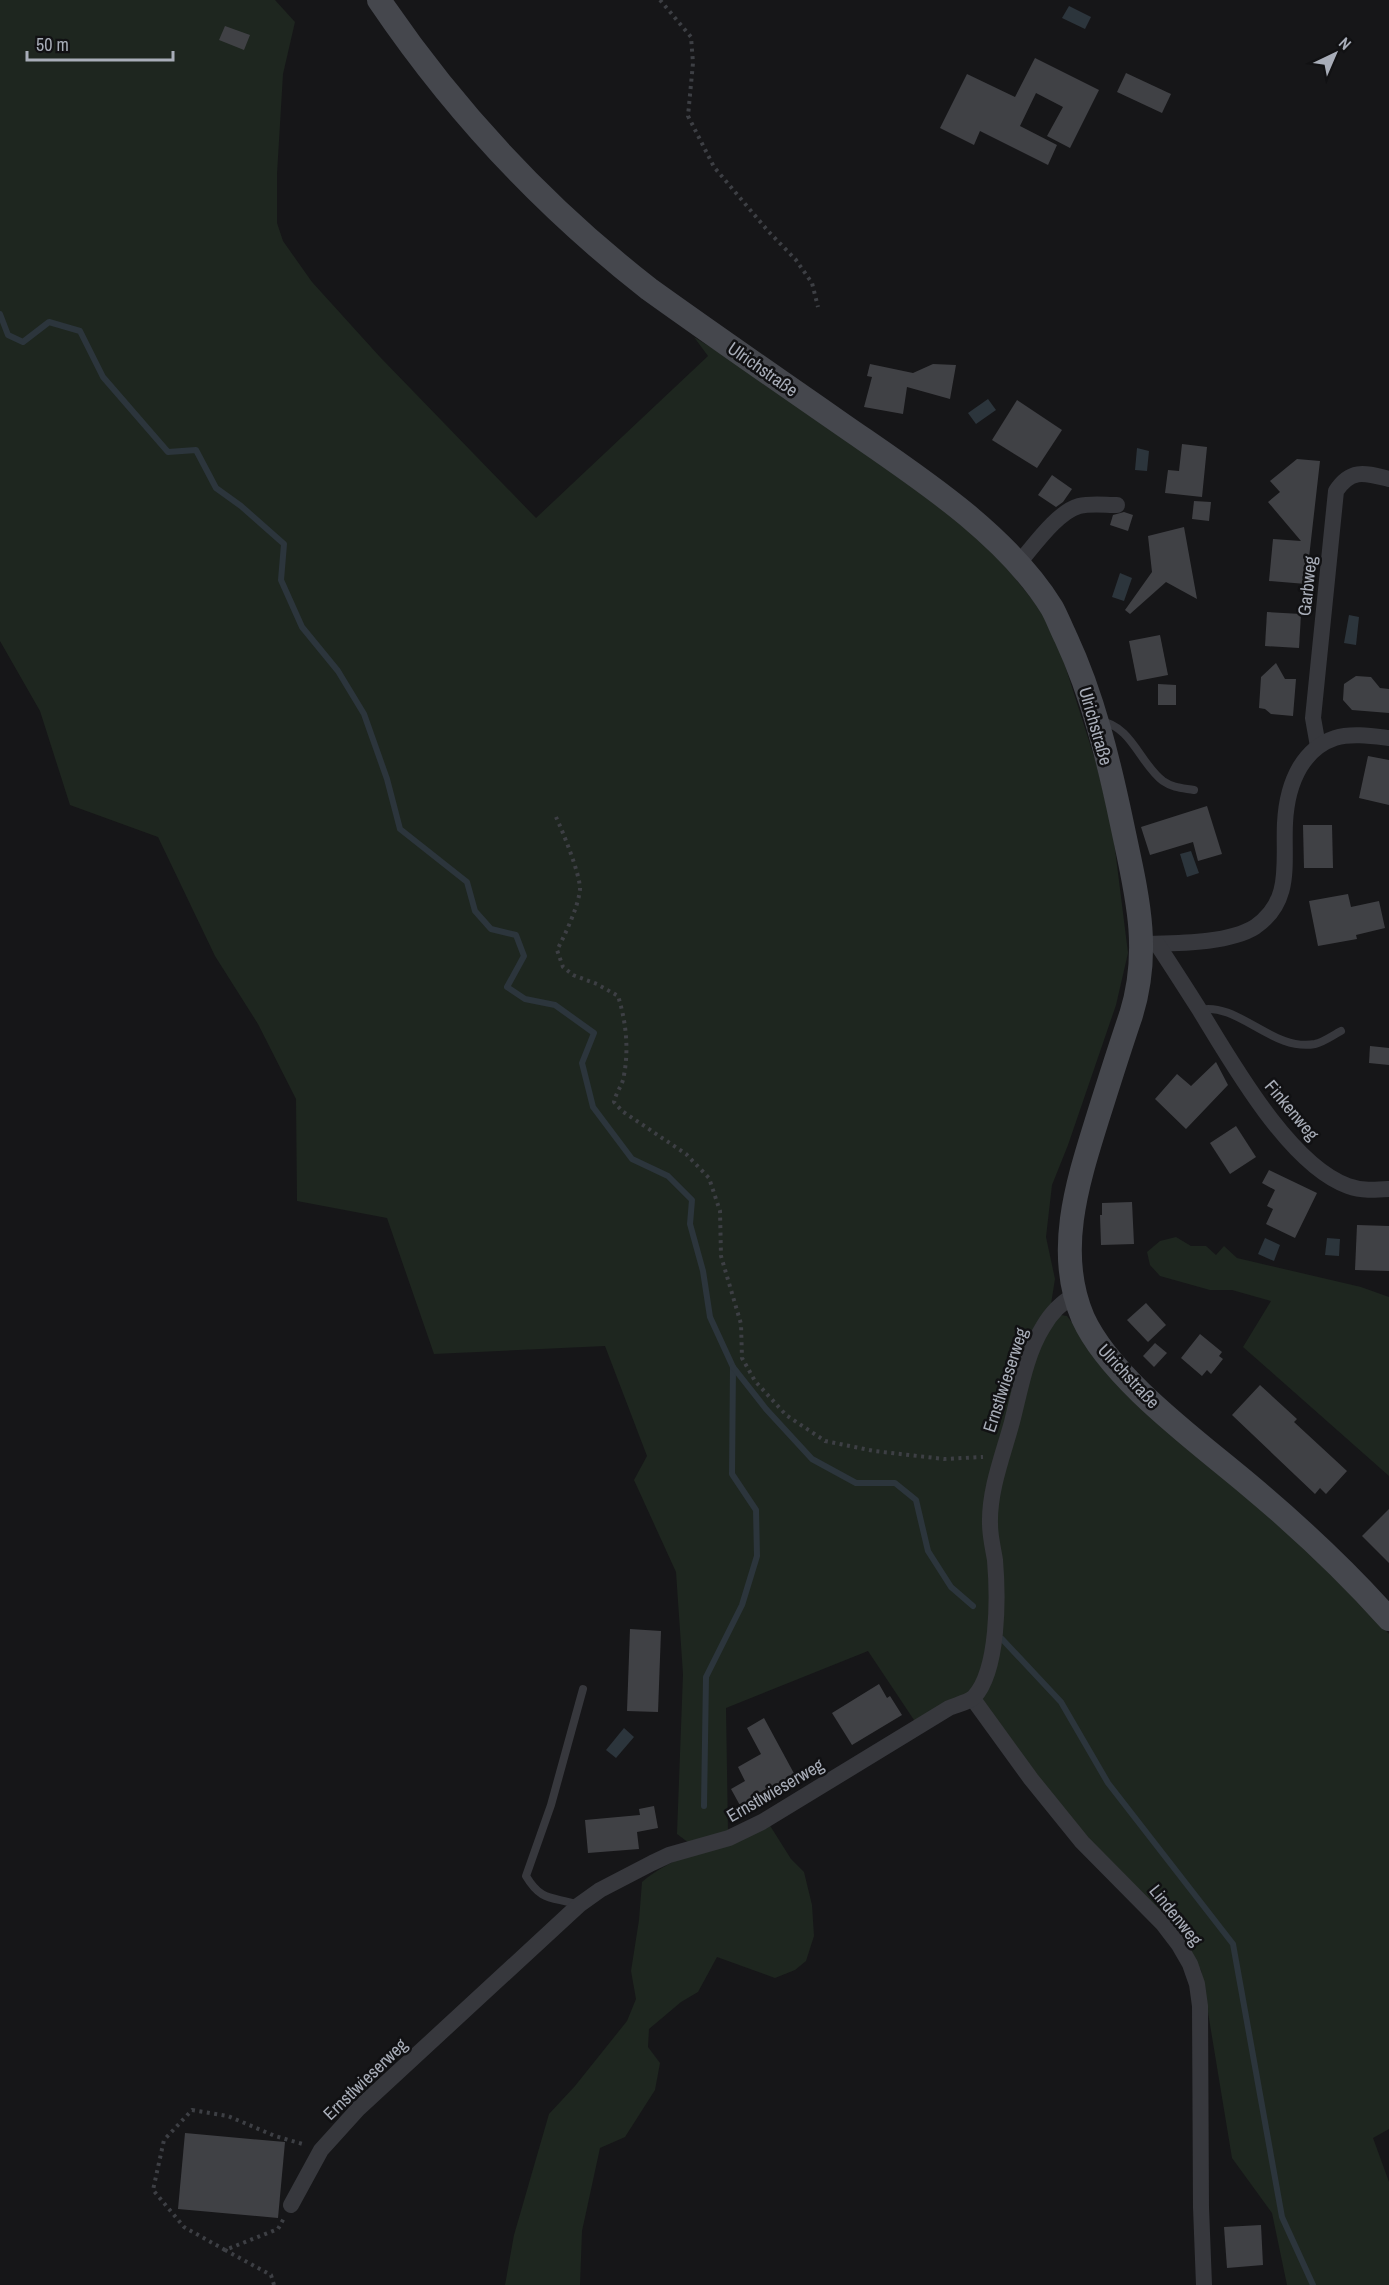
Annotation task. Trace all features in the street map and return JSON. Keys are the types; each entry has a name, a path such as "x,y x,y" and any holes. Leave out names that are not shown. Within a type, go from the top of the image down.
{"street":[{"name":"Ulrichstraße","path":"379,0 440,84 482,135 528,183 598,248 699,324 961,509 1018,564 1052,608 1079,666 1096,721 1150,944 1138,992 1082,1169 1073,1205 1069,1241 1074,1295 1085,1322 1101,1349 1125,1376 1158,1408 1272,1504 1323,1551 1389,1619"},
{"name":"Garbweg","path":"1318,746 1313,718 1336,491 1343,480 1353,474 1367,474 1389,479"},
{"path":"1018,564 1067,512 1086,505 1117,505"},
{"path":"1150,944 1239,935 1255,926 1269,914 1278,901 1284,883 1288,799 1294,777 1305,758 1318,746 1335,738 1355,736 1389,738"},
{"name":"Finkenweg","path":"1150,944 1199,1010 1219,1045 1267,1115 1293,1146 1320,1169 1347,1185 1370,1191 1389,1189"},
{"name":"Ernstlwieserweg","path":"291,2205 321,2150 359,2108 579,1905 600,1890 652,1863 729,1838 762,1822 949,1708 973,1699 991,1664 997,1591 990,1524 992,1498 1002,1456 1030,1356 1041,1329 1052,1312 1074,1295"},
{"name":"Lindenweg","path":"973,1699 1007,1748 1082,1842 1163,1924 1190,1964 1197,1984 1200,2006 1204,2285"}],"lane":[{"path":"1096,721 1109,723 1120,730 1162,780 1173,787 1194,790"},
{"path":"1199,1010 1218,1009 1279,1040 1301,1044 1317,1044 1341,1031"},
{"path":"579,1905 545,1897 534,1889 526,1876 551,1804 583,1689"}],"path":[{"path":"660,0 691,38 693,63 688,117 714,167 768,231 796,260 812,283 818,307"},
{"path":"556,817 568,845 580,888 568,928 557,950 563,967 568,971 618,996 623,1011 627,1046 624,1078 614,1102 622,1112 686,1154 709,1178 720,1211 721,1256 741,1323 742,1358 755,1381 786,1415 825,1441 874,1451 944,1459 1002,1456"},
{"path":"274,2285 271,2275 184,2228 153,2190 164,2140 192,2109 228,2116 275,2136 321,2150"},
{"path":"225,2250 278,2229 291,2205"}],"shaded area":[{"path":"0,0 275,0 295,22 283,74 277,174 277,223 283,241 312,282 380,357 536,518 708,356 694,337 770,384 939,502 995,553 1043,613 1063,659 1096,763 1113,833 1128,953 1116,1005 1052,1185 1046,1237 1055,1279 1051,1304 1061,1315 1067,1316 1112,1373 1339,1579 1389,1634 1389,2129 1373,2138 1389,2182 1389,2285 1287,2285 1272,2213 1232,2158 1201,1970 1037,1778 981,1698 916,1723 868,1651 726,1708 728,1832 689,1843 677,1834 683,1674 676,1572 634,1480 647,1456 605,1346 434,1354 387,1218 297,1201 296,1099 258,1024 215,956 158,837 70,805 40,711 0,641"},
{"path":"1069,6 1091,17 1085,29 1062,18"},
{"path":"988,399 996,410 976,424 968,413"},
{"path":"1137,448 1149,451 1147,471 1135,470"},
{"path":"1120,573 1132,578 1124,601 1112,597"},
{"path":"1349,615 1359,617 1356,645 1344,643"},
{"path":"1191,851 1199,873 1187,877 1180,854"},
{"path":"1176,1237 1191,1246 1206,1246 1216,1255 1224,1246 1237,1258 1361,1287 1389,1297 1389,1476 1243,1347 1271,1301 1232,1290 1210,1290 1160,1276 1150,1265 1147,1252 1160,1241"},
{"path":"1265,1238 1280,1245 1274,1261 1258,1254"},
{"path":"1327,1238 1340,1239 1339,1256 1325,1255"},
{"path":"624,1728 634,1737 616,1758 606,1750"},
{"path":"769,1824 791,1859 804,1872 812,1905 814,1936 806,1961 795,1970 775,1978 717,1957 698,1992 681,2002 649,2029 648,2047 660,2063 655,2090 625,2137 600,2148 582,2231 580,2285 505,2285 514,2235 549,2114 575,2086 627,2021 636,1999 631,1971 642,1882 668,1864 685,1856"}],"building":[{"path":"225,26 250,35 244,50 219,40"},
{"path":"1035,58 1099,90 1070,148 1047,136 1063,107 1036,93 1020,126 1057,145 1048,165 980,131 974,145 940,128 967,74 1015,97"},
{"path":"1126,73 1171,94 1162,113 1117,92"},
{"path":"870,364 913,373 933,364 956,365 950,399 907,387 903,414 864,407 872,377 867,376"},
{"path":"1017,400 1062,430 1037,468 992,440"},
{"path":"1182,444 1207,447 1202,497 1165,493 1168,470 1179,471"},
{"path":"1297,459 1320,461 1306,584 1269,581 1273,539 1301,541 1268,502 1280,492 1270,481"},
{"path":"1052,475 1072,489 1063,502 1056,507 1038,495"},
{"path":"1194,501 1211,502 1209,521 1192,519"},
{"path":"1124,512 1133,515 1128,531 1110,525 1113,515"},
{"path":"1184,527 1197,599 1166,582 1130,614 1125,610 1152,572 1148,536"},
{"path":"1267,612 1301,614 1299,648 1265,646"},
{"path":"1160,635 1168,675 1137,681 1129,641"},
{"path":"1276,663 1285,679 1296,679 1293,716 1271,714 1259,708 1261,677"},
{"path":"1356,676 1371,677 1380,688 1389,689 1389,713 1352,710 1343,700 1344,684"},
{"path":"1158,684 1176,685 1176,705 1158,705"},
{"path":"1368,756 1389,760 1389,805 1359,798"},
{"path":"1207,806 1222,854 1198,861 1193,842 1150,855 1141,827"},
{"path":"1303,825 1332,825 1333,868 1304,868"},
{"path":"1348,894 1351,907 1379,901 1385,928 1356,935 1357,939 1318,946 1309,901"},
{"path":"1370,1046 1389,1048 1389,1065 1369,1063"},
{"path":"1216,1062 1228,1085 1186,1129 1155,1099 1177,1074 1191,1086"},
{"path":"1236,1126 1256,1157 1230,1174 1210,1143"},
{"path":"1269,1170 1317,1193 1295,1238 1266,1224 1273,1209 1267,1206 1275,1190 1262,1183"},
{"path":"1132,1202 1134,1244 1101,1245 1102,1203"},
{"path":"1357,1225 1389,1226 1389,1271 1355,1270"},
{"path":"1146,1303 1166,1325 1148,1342 1127,1320"},
{"path":"1200,1334 1222,1352 1219,1356 1223,1359 1211,1374 1207,1370 1202,1376 1181,1358"},
{"path":"1155,1343 1167,1353 1154,1367 1143,1356"},
{"path":"1260,1385 1297,1419 1294,1422 1347,1471 1326,1494 1320,1488 1315,1494 1232,1415"},
{"path":"1389,1509 1389,1563 1362,1536"},
{"path":"630,1629 661,1631 658,1712 627,1711"},
{"path":"879,1684 887,1698 890,1696 902,1715 852,1745 832,1713"},
{"path":"764,1718 797,1779 742,1809 731,1789 745,1781 738,1767 761,1754 747,1728"},
{"path":"654,1806 658,1828 637,1832 639,1849 588,1853 585,1820 640,1815 639,1809"},
{"path":"185,2133 285,2142 278,2218 178,2209"},
{"path":"1261,2225 1263,2265 1227,2268 1224,2227"}],"waterway":[{"path":"0,314 8,335 23,342 49,322 80,331 103,377 168,452 196,450 216,488 241,506 284,544 281,580 302,627 338,671 364,714 387,779 400,829 467,882 475,911 491,929 516,935 524,956 507,987 525,999 555,1005 594,1033 582,1063 593,1107 632,1159 668,1176 692,1200 690,1224 703,1271 710,1317 733,1367 732,1474 756,1510 757,1556 742,1605 706,1677 704,1806"},
{"path":"733,1367 766,1409 812,1459 856,1483 895,1483 916,1500 928,1551 951,1587 973,1606"},
{"path":"1002,1639 1061,1702 1108,1783 1233,1944 1282,2217 1313,2285"}]}
